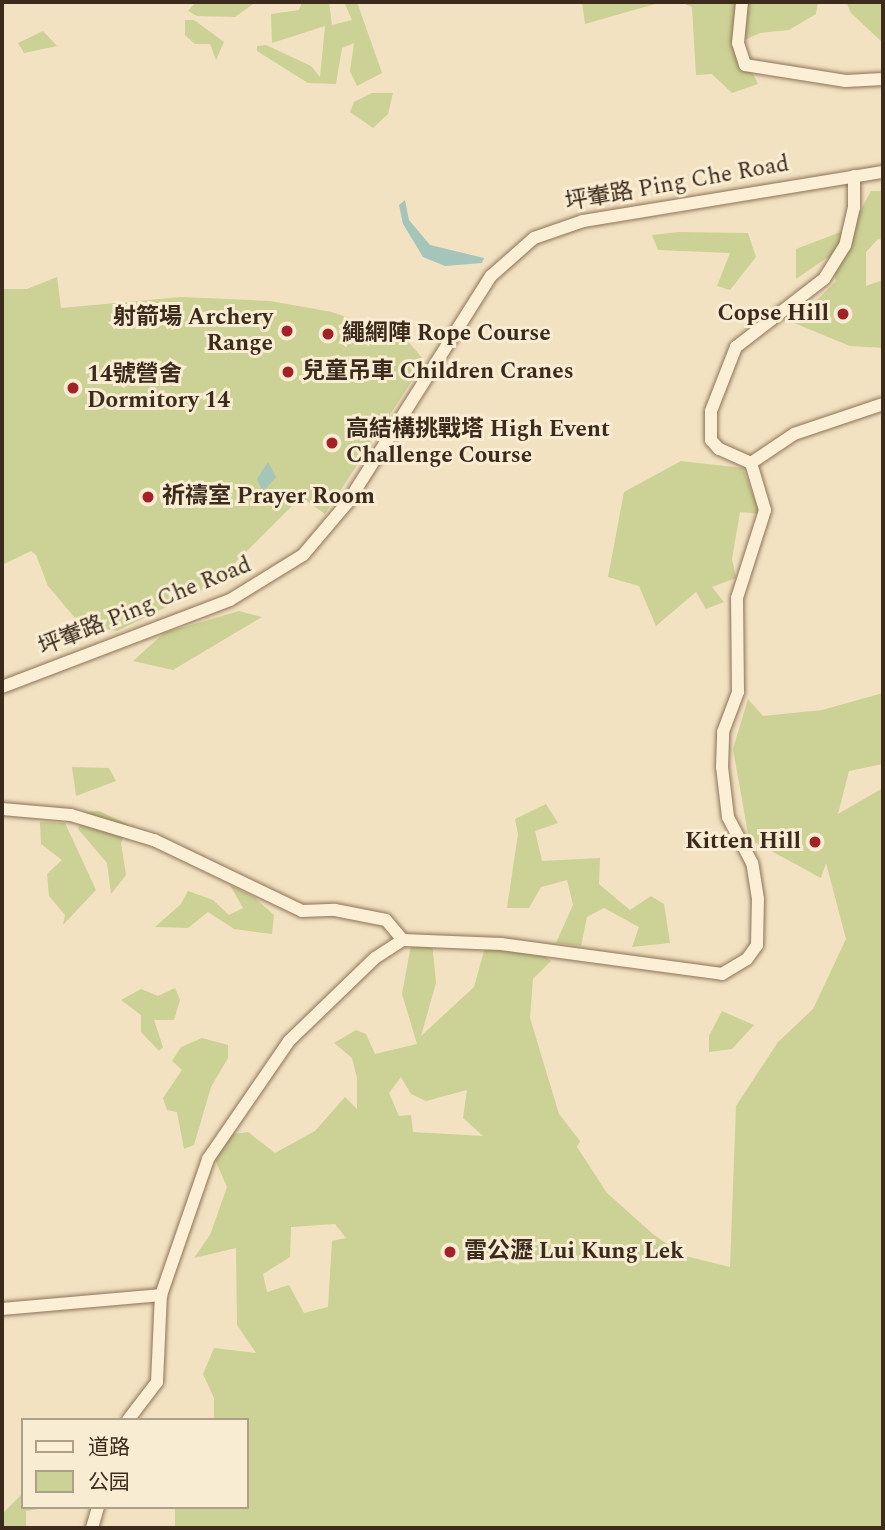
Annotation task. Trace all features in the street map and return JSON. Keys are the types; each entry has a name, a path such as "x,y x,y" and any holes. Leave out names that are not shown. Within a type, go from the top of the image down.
{"street":[{"path":"735,2 739,24"},
{"path":"742,2 739,54 745,65 846,81 883,79"},
{"name":"坪輋路 Ping Che Road","path":"2,687 230,600 303,555 341,513 491,276 534,238 583,221 883,172"},
{"path":"130,1418 157,1382 160,1295 208,1159 289,1041 375,958 403,940 501,944 709,974 722,974 747,959 759,933 758,899 752,863 728,817 722,767 723,732 738,692 737,598 765,510 751,463 719,449 710,440 711,411 718,385 736,347 824,279 845,246 855,208 854,176"},
{"path":"751,463 794,434 883,404"},
{"path":"2,809 71,815 154,840 302,911 335,910 386,920 403,940"},
{"path":"2,1309 160,1295"},
{"path":"92,1528 97,1509"}],"green space":[{"path":"196,2 256,2 235,17 197,16 188,11"},
{"path":"302,2 329,2 332,25 352,20 344,2 357,2 382,73 357,86 350,71 354,43 342,48 336,84 308,83 257,51 257,46 266,45 311,66 320,77 325,26 272,43 271,14 299,10"},
{"path":"582,2 662,2 585,24"},
{"path":"680,2 818,2 816,14 789,30 760,33 738,43 758,84 732,93 712,74 696,75 692,7"},
{"path":"846,2 883,2 883,43 851,13"},
{"path":"185,20 194,20 224,42 216,60 210,44 195,44 185,35"},
{"path":"43,31 57,46 24,53 18,43"},
{"path":"372,93 393,93 388,114 373,128 350,112 354,102"},
{"path":"871,191 883,191 883,240 878,239 866,252 866,286 883,280 883,348 850,346 794,323 836,281 828,257 796,279 796,249 851,228"},
{"path":"679,232 748,233 756,257 730,290 717,286 730,253 658,250 652,235"},
{"path":"57,277 61,308 181,297 270,301 332,312 405,338 425,361 325,514 301,497 214,584 117,631 81,625 48,586 36,555 31,551 2,565 2,289 27,289"},
{"path":"681,461 743,468 760,514 740,512 732,559 736,578 712,587 724,602 706,609 696,592 656,626 639,586 608,577 624,492"},
{"path":"239,611 262,617 173,670 133,661 164,633"},
{"path":"883,693 883,764 849,771 838,814 883,788 883,1528 175,1528 175,1509 248,1509 248,1418 214,1418 214,1398 203,1374 214,1348 256,1353 237,1325 236,1248 194,1258 210,1235 227,1187 212,1153 226,1135 248,1132 275,1153 315,1131 345,1097 357,1109 357,1078 352,1058 334,1043 356,1030 366,1034 375,1054 417,1044 402,994 412,940 432,941 436,983 421,1036 474,987 486,944 536,950 551,961 533,979 530,1018 559,1114 580,1141 577,1147 607,1193 654,1235 685,1256 730,1267 736,1106 778,1042 813,1009 846,939 826,863 821,878 749,839 733,749 748,699 763,716 822,710","holes":["401,1077 411,1094 426,1101 467,1090 463,1118 483,1136 413,1132 411,1115 399,1116 389,1093","335,1224 346,1238 332,1241 328,1307 304,1313 289,1285 267,1292 263,1274 290,1257 291,1227"]},
{"path":"72,767 109,768 116,781 76,796"},
{"path":"546,804 558,823 535,831 542,861 600,858 599,884 630,910 651,896 664,904 670,943 632,947 639,927 604,908 587,917 581,946 556,943 573,905 567,880 541,887 529,908 507,908 518,834 515,819"},
{"path":"99,811 129,825 121,843 126,875 111,894 107,863 78,829 86,812"},
{"path":"40,822 65,823 96,890 63,925 65,915 49,896 47,874 62,860 41,844"},
{"path":"230,885 254,897 274,915 272,934 234,929 208,912 188,928 155,927 181,904 188,891 213,900 229,915 243,908"},
{"path":"175,988 180,1000 174,1020 154,1020 163,1047 159,1051 141,1032 141,1015 121,1000 141,989 158,996"},
{"path":"722,1011 754,1025 732,1049 709,1052 709,1036"},
{"path":"202,1038 228,1045 228,1058 211,1087 194,1145 184,1149 177,1112 167,1110 163,1098 182,1070 172,1061 181,1047"},
{"path":"21,1495 21,1509 38,1509 26,1511 26,1528 2,1528 2,1514"}],"water":[{"path":"405,200 409,220 430,245 484,258 482,263 445,266 423,257 403,224 399,205"},
{"path":"268,462 276,477 263,492 257,479"}],"place":[{"name":"Copse Hill","path":"843,314"},
{"name":"射箭場 Archery Range","path":"287,331"},
{"name":"繩網陣 Rope Course","path":"328,334"},
{"name":"兒童吊車 Children Cranes","path":"288,372"},
{"name":"14號營舍 Dormitory 14","path":"73,388"},
{"name":"高結構挑戰塔 High Event Challenge Course","path":"332,443"},
{"name":"祈禱室 Prayer Room","path":"148,497"},
{"name":"Kitten Hill","path":"815,842"},
{"name":"雷公瀝 Lui Kung Lek","path":"450,1252"}]}
